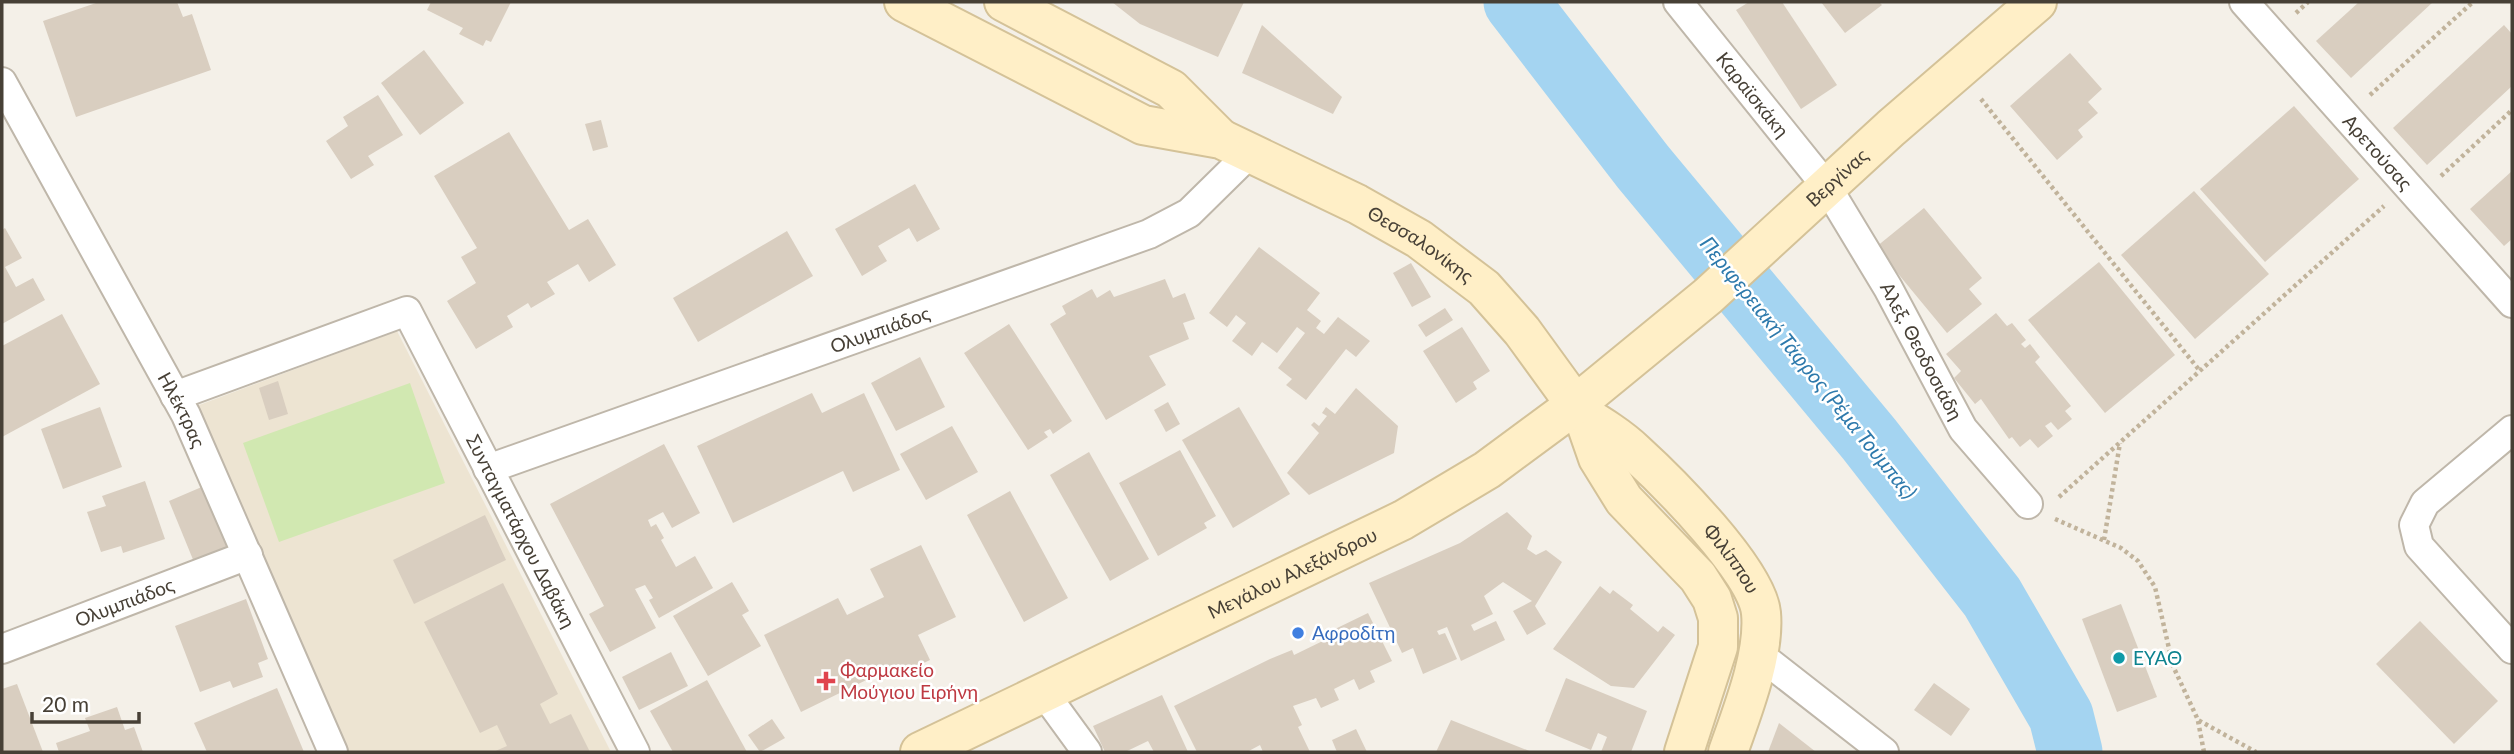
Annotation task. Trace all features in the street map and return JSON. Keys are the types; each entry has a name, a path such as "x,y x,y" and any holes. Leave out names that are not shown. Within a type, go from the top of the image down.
{"street":[{"name":"Θεσσαλονίκης","path":"904,2 1143,125 1236,146 1357,204 1419,239 1459,267 1499,304 1579,410"},
{"name":"Θεσσαλονίκης","path":"1004,2 1171,89 1236,146"},
{"name":"Καραϊσκάκη","path":"1678,2 1827,187"},
{"name":"Βεργίνας","path":"1638,353 2037,2"},
{"name":"Αρετούσας","path":"2244,2 2512,303"},
{"name":"Ηλέκτρας","path":"2,82 175,396 333,752"},
{"name":"Ολυμπιάδος","path":"488,469 1149,234 1189,213 1236,146"},
{"name":"Αλεξ. Θεοδοσιάδη","path":"1827,187 1888,288 1963,429 2035,508"},
{"name":"Συνταγματάρχου Δαβάκη","path":"175,396 407,311 635,752"},
{"name":"Μεγάλου Αλεξάνδρου","path":"920,752 1428,506 1579,410 1638,353"},
{"name":"Φιλίππου","path":"1579,410 1636,452 1741,566 1758,595 1761,611 1757,653 1728,752"},
{"name":"Φιλίππου","path":"1579,410 1598,458 1624,500 1698,577 1716,609 1718,647 1684,752"},
{"path":"2512,430 2425,503 2414,525 2419,546 2512,649"},
{"name":"Ολυμπιάδος","path":"2,649 247,555"},
{"path":"1757,653 1884,752"},
{"path":"1044,693 1087,752"}],"path":[{"path":"2347,117 2473,2"},
{"path":"1958,71 2200,371"},
{"path":"2204,752 2198,720 2173,666 2152,581 2138,561 2104,540 2035,508 2120,442 2200,371 2512,110"},
{"path":"2104,540 2120,442"},
{"path":"2198,720 2256,752"}],"shaded area":[{"path":"397,331 611,752 345,752 194,407"}],"green space":[{"path":"410,383 445,483 279,542 243,443"}],"building":[{"path":"99,2 177,2 183,17 192,14 211,70 76,117 43,21"},
{"path":"431,2 511,2 491,42 486,40 483,46 459,34 463,28 427,10"},
{"path":"1112,2 1244,2 1218,57 1140,24"},
{"path":"1749,2 1782,2 1837,85 1801,109 1736,10"},
{"path":"1821,2 1879,2 1882,5 1845,33"},
{"path":"2359,2 2433,2 2351,78 2316,41"},
{"path":"1262,25 1342,97 1333,114 1242,73"},
{"path":"2504,25 2512,34 2512,86 2427,165 2393,128"},
{"path":"424,50 464,103 420,135 381,83"},
{"path":"2070,53 2102,89 2088,102 2098,113 2078,130 2083,137 2057,160 2010,106"},
{"path":"378,95 403,135 368,156 374,165 351,179 326,141 348,126 343,117"},
{"path":"2294,106 2359,179 2265,262 2200,189"},
{"path":"601,120 608,147 593,151 585,124"},
{"path":"509,132 569,230 588,219 616,265 589,282 578,264 547,282 555,294 531,308 528,303 507,316 513,327 476,349 447,301 476,283 461,257 477,248 434,176"},
{"path":"2512,171 2512,239 2504,246 2470,209"},
{"path":"915,184 940,229 917,242 909,228 878,246 887,261 862,276 835,229"},
{"path":"2194,191 2269,274 2195,339 2121,255"},
{"path":"1924,208 1982,278 1969,289 1982,304 1947,333 1876,247"},
{"path":"5,228 22,258 5,267 16,287 33,278 45,300 2,324 2,230"},
{"path":"787,231 813,276 698,342 673,298"},
{"path":"1259,247 1320,293 1307,310 1321,321 1316,328 1324,334 1338,317 1370,341 1356,357 1346,349 1306,400 1286,385 1292,379 1278,368 1305,333 1297,327 1277,353 1262,342 1252,356 1232,341 1246,323 1236,315 1227,327 1209,313"},
{"path":"2099,262 2175,355 2105,413 2028,320"},
{"path":"1411,263 1431,297 1412,307 1393,273"},
{"path":"1165,279 1173,298 1185,293 1195,319 1183,323 1189,339 1149,356 1166,385 1106,420 1050,324 1066,314 1062,306 1092,289 1097,298 1110,290 1114,297"},
{"path":"1445,308 1453,320 1426,337 1418,325"},
{"path":"1996,313 2007,326 2012,323 2026,340 2021,344 2025,348 2030,344 2040,357 2035,362 2071,406 2065,411 2072,419 2058,430 2051,422 2045,426 2053,436 2038,448 2030,439 2020,447 2012,437 2009,439 1981,399 1975,404 1954,378 1961,371 1946,354"},
{"path":"62,314 100,384 2,437 2,346"},
{"path":"1009,324 1072,421 1053,434 1050,429 1044,432 1048,437 1028,450 964,353"},
{"path":"1462,327 1490,371 1473,382 1477,389 1456,403 1423,351"},
{"path":"920,357 945,407 896,431 871,383"},
{"path":"278,381 288,414 269,420 259,388"},
{"path":"1356,388 1398,426 1394,453 1309,495 1287,473 1319,433 1311,425 1314,422 1319,426 1327,416 1322,413 1326,407 1335,414"},
{"path":"812,393 822,413 864,393 900,470 853,492 843,471 733,523 697,446"},
{"path":"1168,402 1180,424 1166,432 1154,410"},
{"path":"100,407 122,467 63,489 41,429"},
{"path":"1239,407 1290,494 1233,528 1182,440"},
{"path":"952,426 978,472 926,500 900,454"},
{"path":"664,444 700,513 672,528 663,512 648,520 651,527 656,524 664,538 661,540 676,567 695,556 713,588 659,618 649,600 653,598 645,585 635,589 656,628 610,652 589,614 604,606 550,504"},
{"path":"1180,450 1216,516 1204,523 1207,528 1158,556 1119,483"},
{"path":"1089,452 1149,559 1110,581 1050,475"},
{"path":"145,481 165,539 123,553 121,546 101,552 87,512 106,506 102,496"},
{"path":"204,486 229,547 194,562 169,501"},
{"path":"1010,491 1068,598 1024,622 967,515"},
{"path":"1507,512 1532,536 1527,549 1536,555 1546,550 1562,562 1535,606 1546,624 1527,635 1513,611 1532,601 1503,582 1484,596 1493,614 1471,625 1474,631 1496,621 1505,640 1461,661 1447,627 1437,631 1439,635 1445,633 1457,659 1423,674 1413,648 1402,653 1369,583 1460,543"},
{"path":"485,515 506,560 414,604 393,560"},
{"path":"921,545 956,617 918,635 930,660 903,673 899,664 801,712 764,635 838,598 847,615 884,597 870,569"},
{"path":"732,582 749,611 742,615 761,646 708,676 673,616"},
{"path":"503,583 558,694 540,704 550,724 571,714 590,752 493,752 507,746 497,725 480,733 424,622"},
{"path":"1600,586 1610,594 1613,590 1633,605 1630,609 1658,632 1663,626 1675,635 1634,688 1611,686 1553,649"},
{"path":"246,599 268,659 258,663 263,677 233,688 230,681 200,692 175,626"},
{"name":"ΕΥΑΘ","path":"2121,604 2157,697 2117,712 2082,619"},
{"path":"1368,613 1392,661 1370,671 1375,682 1359,690 1354,679 1334,689 1339,700 1321,708 1316,698 1293,706 1302,725 1298,727 1310,752 1263,752 1260,745 1247,752 1197,752 1174,706 1270,659 1292,650 1294,655 1335,635 1333,630"},
{"path":"2420,621 2498,701 2454,744 2376,664"},
{"path":"671,652 688,686 639,710 622,677"},
{"path":"1566,678 1647,711 1631,752 1601,752 1607,737 1598,733 1591,750 1545,731"},
{"path":"707,680 747,752 673,752 650,711"},
{"path":"1934,683 1970,709 1951,736 1914,710"},
{"path":"17,684 43,752 2,752 2,689"},
{"path":"277,688 304,752 207,752 194,723"},
{"path":"1162,695 1188,752 1154,752 1148,741 1125,752 1105,752 1093,726"},
{"path":"117,707 125,730 134,727 143,752 59,752 56,743 90,731 85,718"},
{"path":"772,719 785,738 760,752 748,735"},
{"path":"1451,720 1532,752 1436,752"},
{"path":"1779,723 1816,752 1768,752"},
{"path":"1356,729 1367,752 1337,752 1332,740"}],"waterway":[{"name":"Περιφερειακή Τάφρος (Ρέμα Τούμπας)","path":"1516,2 1643,167 1869,439 1992,597 2061,716 2070,752"}],"place":[{"name":"Αφροδίτη","path":"1298,633"},
{"name":"ΕΥΑΘ","path":"2119,658"},
{"name":"Φαρμακείο Μούγιου Ειρήνη","path":"826,681"}]}
